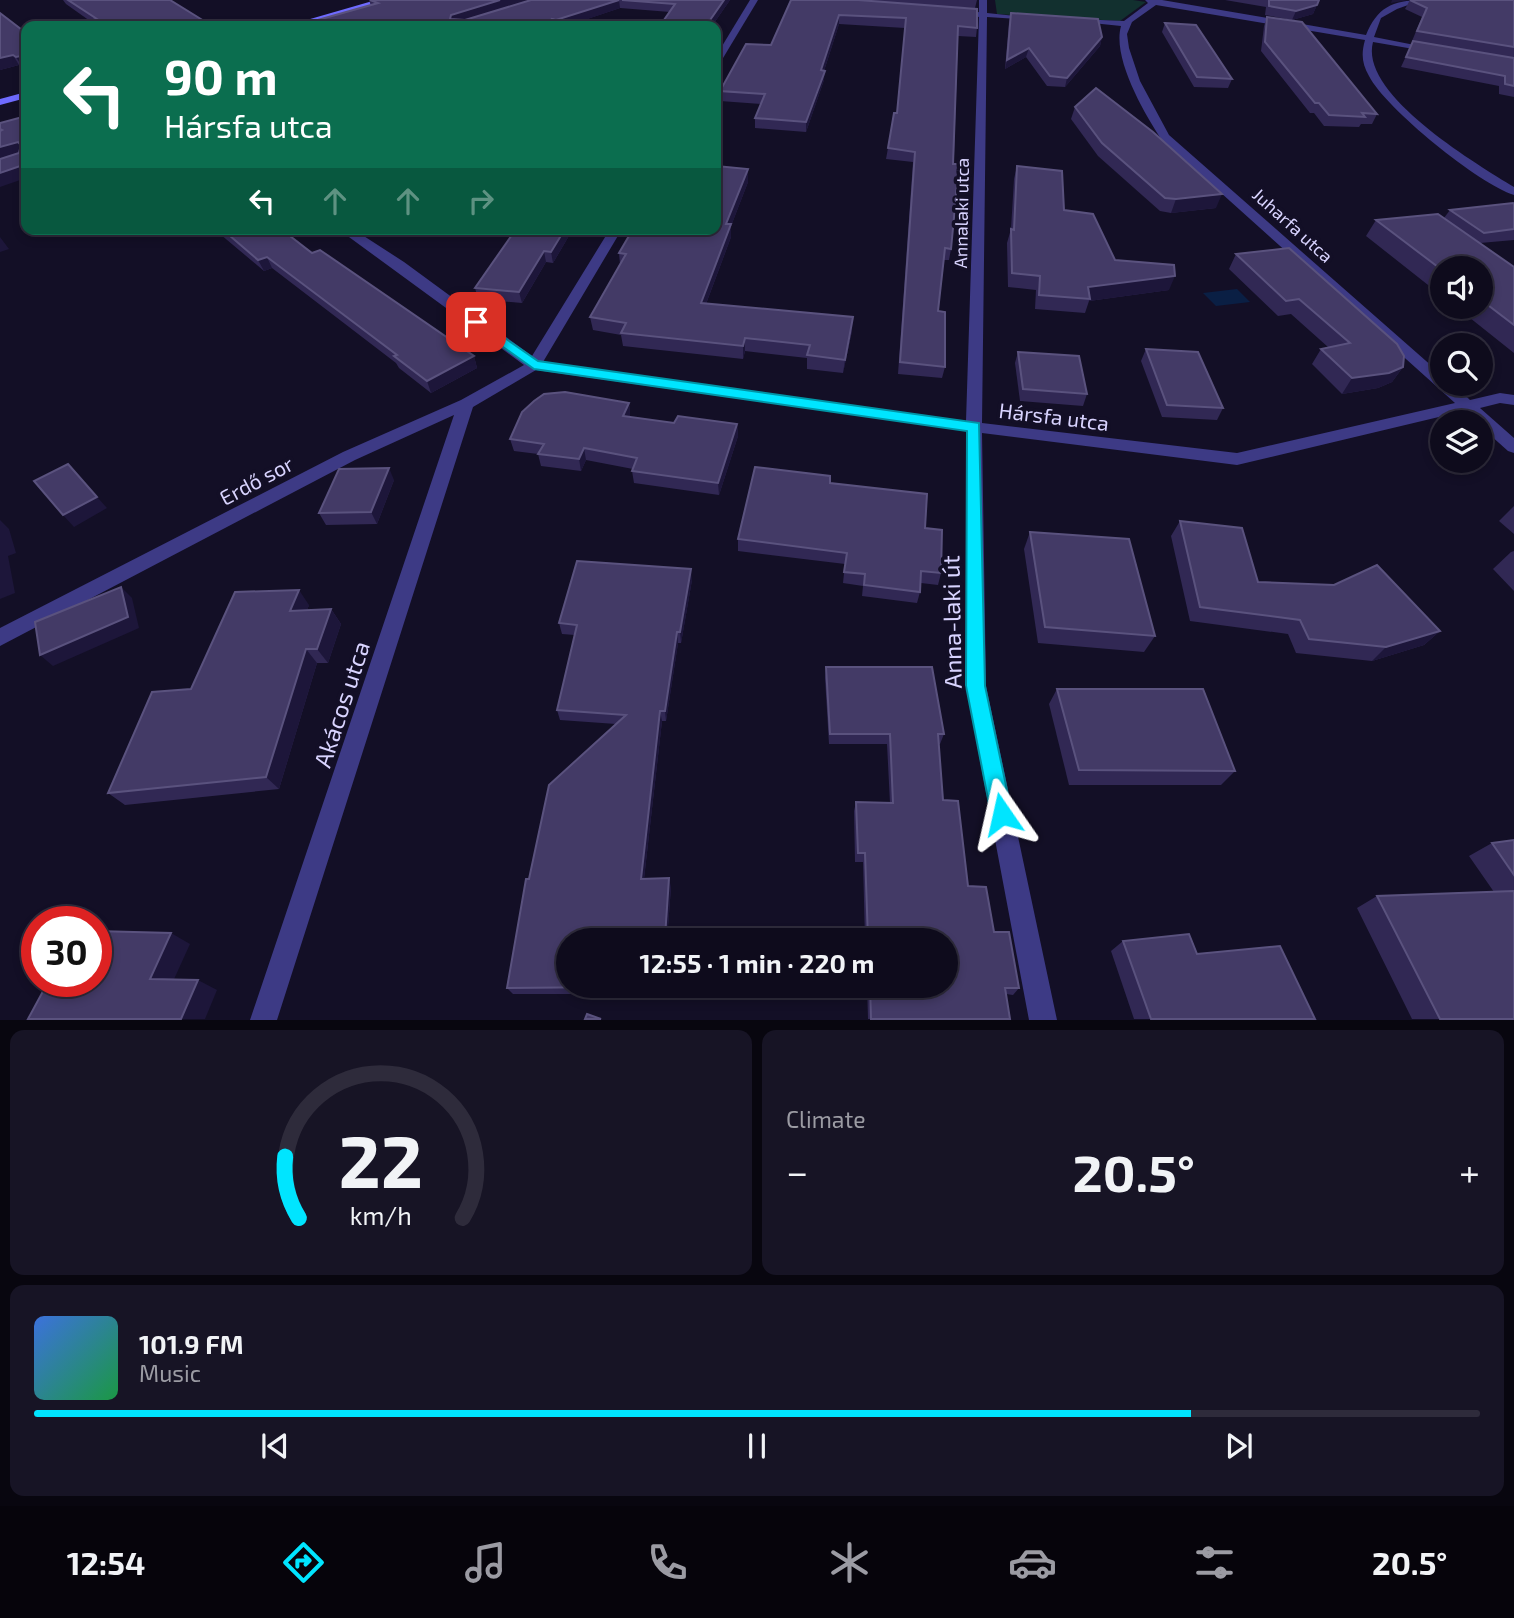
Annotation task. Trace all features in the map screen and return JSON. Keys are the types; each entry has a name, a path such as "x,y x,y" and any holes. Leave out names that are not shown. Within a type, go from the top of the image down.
{"main road":[{"path":"308,21 386,0"},
{"path":"0,102 21,96"}],"street":[{"path":"721,56 754,0"},
{"name":"Annalaki utca","path":"974,427 983,0"},
{"path":"1418,0 1394,6 1377,17 1365,57 1375,80 1421,127 1514,192"},
{"path":"1061,20 1126,24 1152,1 1436,50"},
{"path":"957,13 1048,19"},
{"name":"Juharfa utca","path":"1126,24 1125,48 1148,111 1165,137 1514,447"},
{"name":"Hársfa utca","path":"353,235 399,265 534,365 974,427 1237,459 1500,398 1514,400"},
{"path":"534,365 612,235"},
{"name":"Erdő sor","path":"0,638 349,456 466,404 534,365"},
{"name":"Akácos utca","path":"263,1020 466,404"},
{"name":"Anna-laki út","path":"974,427 976,686 1042,1020"}],"green space":[{"path":"995,0 1146,2 1120,21 997,14"}],"water":[{"path":"1237,289 1250,302 1216,306 1203,293"}],"building":[{"path":"68,0 170,0 204,21 89,21 97,19"},
{"path":"370,0 500,0 451,15 450,19 465,20 531,0 619,0 550,21 314,21 378,3"},
{"path":"622,0 724,0 709,21 664,20 675,4"},
{"path":"791,0 858,0 977,9 977,28 958,26 953,164 959,164 951,249 945,248 938,311 945,312 945,367 900,362 915,152 888,148 894,113 897,113 906,18 839,15 821,70 825,71 806,122 755,118 765,94 721,91 746,44 771,45"},
{"path":"1269,0 1319,0 1317,5 1296,11 1269,6"},
{"path":"1410,0 1514,0 1514,47 1417,31 1427,8"},
{"path":"0,13 21,29 21,56 0,58"},
{"path":"1011,13 1098,19 1102,37 1067,78 1050,76 1029,48 1007,60"},
{"path":"1267,17 1302,22 1377,114 1362,113 1365,117 1329,115 1319,103 1315,103 1265,42"},
{"path":"1165,23 1196,25 1232,79 1197,77"},
{"path":"1413,41 1514,58 1514,86 1505,84 1505,76 1406,57"},
{"path":"1096,88 1153,132 1222,194 1165,198 1102,143 1075,107"},
{"path":"21,117 21,145 18,142 0,147 0,123"},
{"path":"21,145 21,166 0,173 0,159 19,153"},
{"path":"721,166 748,169 726,224 731,224 701,303 853,317 845,360 807,355 810,345 745,338 743,346 621,333 626,323 590,317 626,254 619,253 630,235 721,235"},
{"path":"1017,166 1062,171 1064,210 1093,214 1115,260 1174,265 1175,276 1088,287 1090,299 1039,295 1040,276 1012,273 1011,229 1014,230"},
{"path":"1513,203 1514,229 1484,233 1450,210"},
{"path":"1438,214 1514,267 1514,325 1493,309 1493,256 1430,256 1430,261 1376,220"},
{"path":"229,235 289,235 312,253 320,250 474,356 427,381 394,356 397,355 267,257 258,260"},
{"path":"512,235 561,235 551,252 544,251 519,292 475,288"},
{"path":"1289,248 1397,344 1404,356 1403,367 1389,373 1352,378 1321,349 1350,343 1299,299 1286,301 1236,254"},
{"path":"1146,349 1198,352 1223,408 1167,405"},
{"path":"1018,352 1079,356 1087,394 1023,389"},
{"path":"565,392 629,403 623,416 674,423 678,416 737,424 718,483 632,471 637,458 584,448 579,459 538,454 544,444 510,439 522,412 534,401 544,394"},
{"path":"68,464 97,497 63,515 34,481"},
{"path":"755,467 830,476 830,483 927,494 925,528 942,530 941,573 921,571 920,592 864,585 865,574 844,572 847,553 738,539"},
{"path":"389,468 371,512 319,513 339,469"},
{"path":"1180,521 1242,528 1258,582 1334,585 1377,565 1440,631 1386,647 1309,639 1300,620 1200,607"},
{"path":"1030,532 1129,539 1155,636 1045,627"},
{"path":"577,561 691,569 680,632 677,632 665,711 660,711 641,879 669,878 666,928 556,928 556,988 507,988 526,879 529,879 549,785 626,715 557,710 577,625 559,623"},
{"path":"121,587 128,617 40,655 35,622"},
{"path":"299,590 290,611 331,609 317,649 306,649 266,777 108,793 152,692 191,689 235,592"},
{"path":"826,667 932,667 944,734 938,734 943,800 958,801 968,886 986,887 994,932 1009,932 1019,988 1005,988 1010,1019 871,1019 870,998 958,998 958,928 868,928 865,853 858,853 856,802 893,803 890,734 830,734"},
{"path":"1057,689 1203,689 1235,771 1079,770"},
{"path":"1514,840 1514,875 1492,843"},
{"path":"1514,891 1514,1019 1440,1019 1377,896"},
{"path":"112,931 171,933 150,979 198,980 181,1019 28,1019 40,997 112,997"},
{"path":"1189,934 1197,954 1280,946 1315,1019 1151,1019 1123,941"},
{"path":"587,1014 601,1019 585,1019"}],"route":[{"path":"476,322 534,365 974,427 976,686 1002,814"}]}
